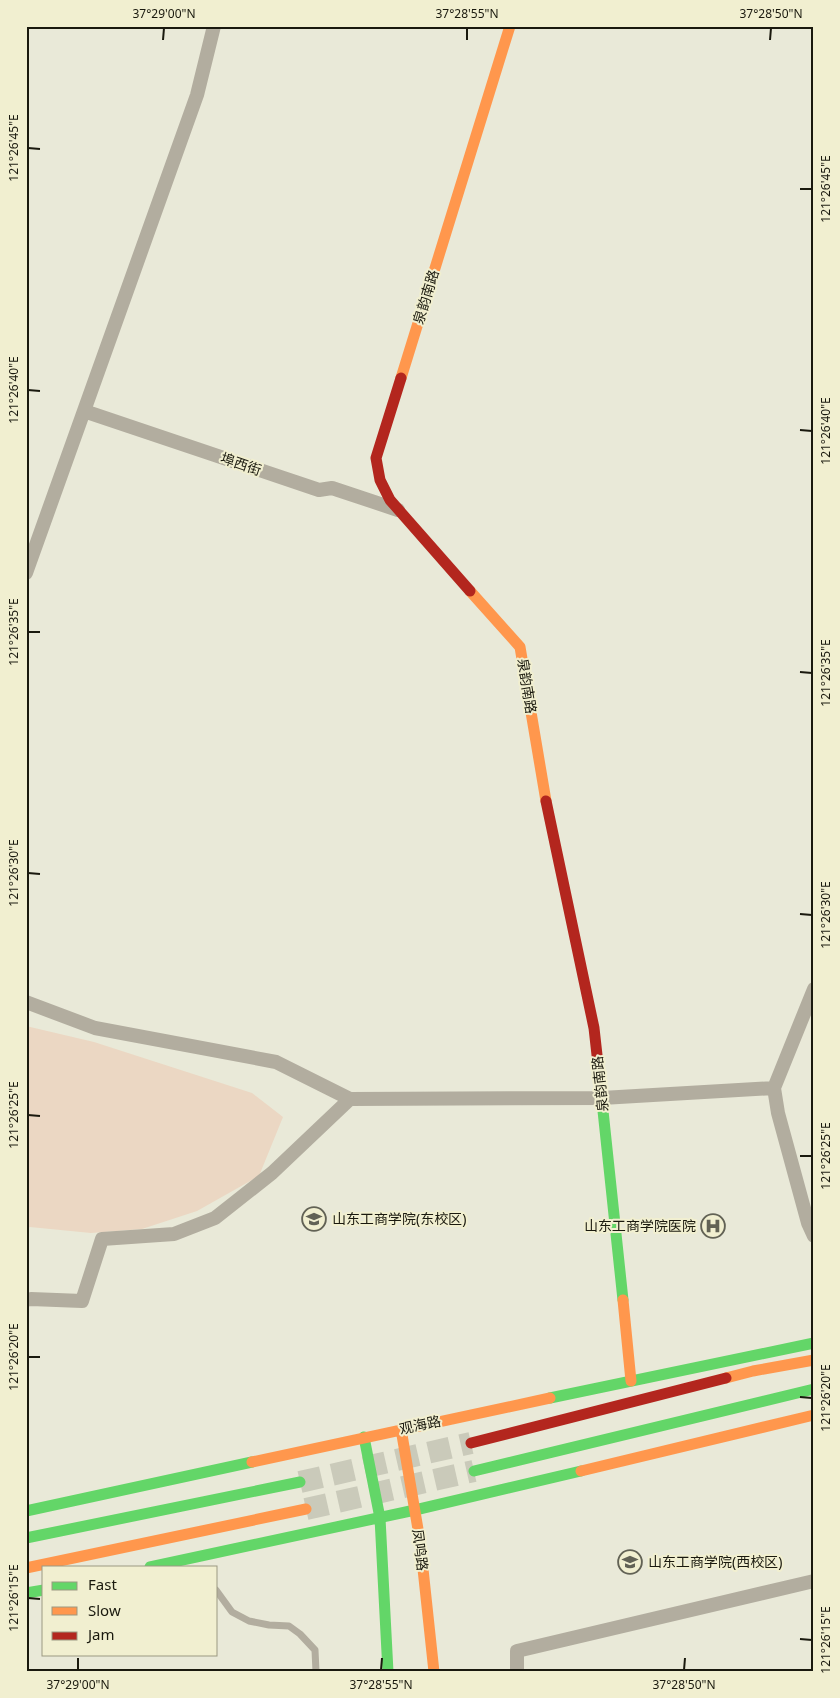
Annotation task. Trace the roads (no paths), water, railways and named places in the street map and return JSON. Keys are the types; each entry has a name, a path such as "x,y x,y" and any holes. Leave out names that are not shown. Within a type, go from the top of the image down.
{"main road":[{"name":"泉韵南路","path":"510,26 376,458 380,480 390,500 520,647 551,830 594,1028 631,1381"},
{"name":"观海路","path":"26,1511 401,1428 814,1343"},
{"path":"472,1443 753,1371 814,1360"},
{"path":"474,1471 814,1389"},
{"path":"156,1566 205,1558 415,1510 814,1415"},
{"name":"凤鸣路","path":"401,1428 415,1510 434,1672"},
{"path":"364,1437 380,1518 388,1672"},
{"path":"26,1538 300,1482"},
{"path":"26,1568 306,1509"},
{"path":"26,1593 42,1590"}],"street":[{"path":"26,573 197,94 214,26"},
{"name":"埠西街","path":"84,411 319,490 332,488 399,510"},
{"path":"814,989 774,1088 778,1113 808,1224 814,1236"},
{"path":"26,1002 95,1028 276,1062 350,1099 602,1098 774,1088"},
{"path":"26,1300 82,1301 102,1239 174,1234 215,1218 272,1174 350,1099"},
{"path":"517,1672 517,1651 814,1581"}],"lane":[{"path":"218,1593 232,1612 249,1621 289,1626 300,1634 315,1650 316,1672"}],"tunnel":[{"path":"300,1482 471,1443"},
{"path":"306,1509 474,1471"}],"place":[{"name":"山东工商学院(东校区)","path":"314,1219"},
{"name":"山东工商学院医院","path":"713,1226"},
{"name":"山东工商学院(西校区)","path":"630,1562"}]}
